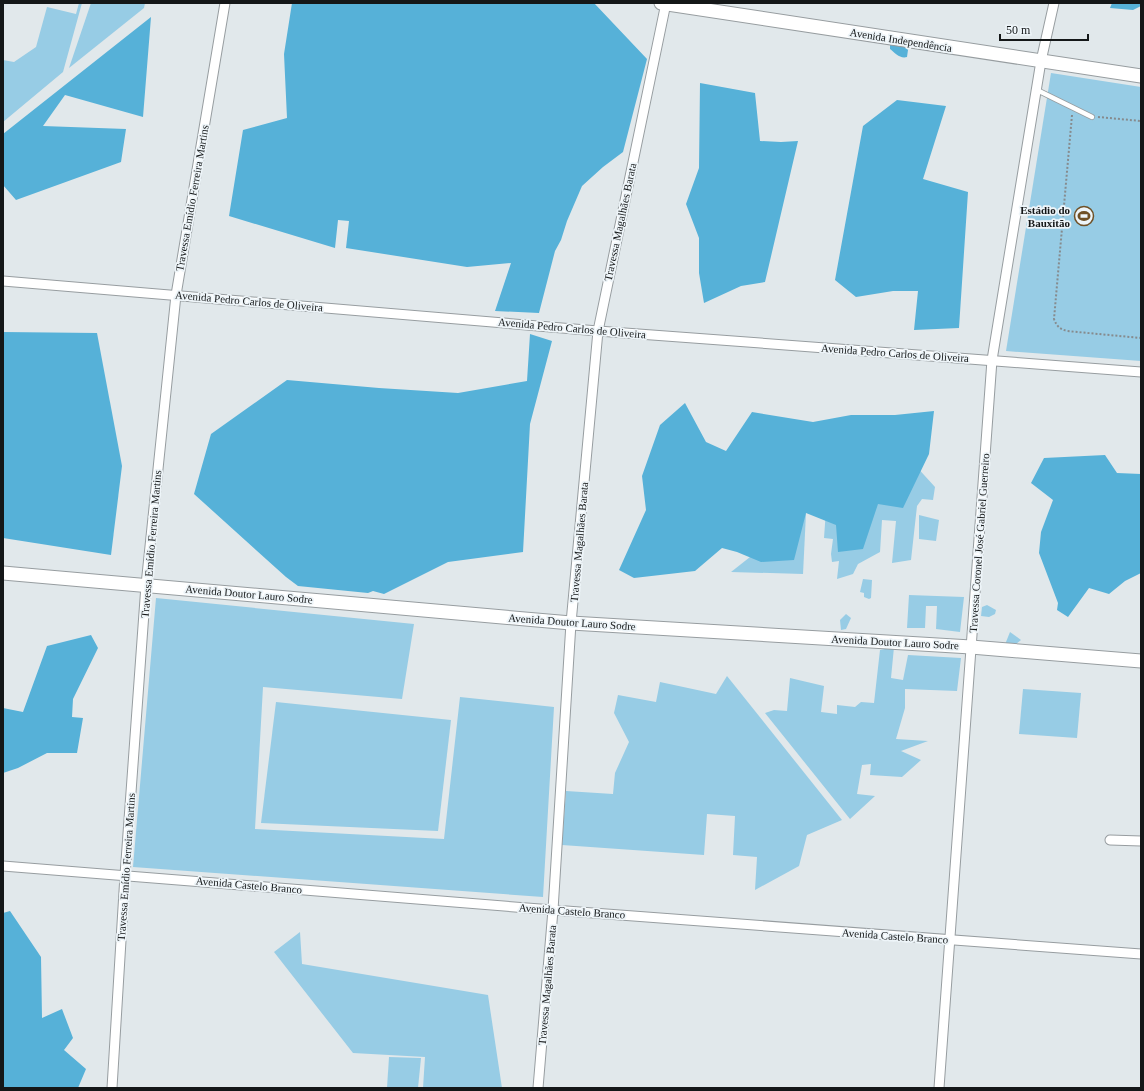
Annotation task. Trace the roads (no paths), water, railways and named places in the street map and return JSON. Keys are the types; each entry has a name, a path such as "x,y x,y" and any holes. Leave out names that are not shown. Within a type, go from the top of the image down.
{"street":[{"name":"Travessa Emídio Ferreira Martins","path":"112,1088 125,875 146,585 176,295 225,3"},
{"name":"Avenida Independência","path":"664,3 1141,76"},
{"name":"Travessa Magalhães Barata","path":"538,1088 553,910 571,623 598,331 664,3"},
{"name":"Travessa Coronel José Gabriel Guerreiro","path":"939,1088 992,360 1041,61 1054,3"},
{"name":"Avenida Pedro Carlos de Oliveira","path":"3,281 598,331 1141,372"},
{"name":"Avenida Doutor Lauro Sodre","path":"3,573 571,623 971,647 1141,662"},
{"path":"1110,840 1141,841"},
{"name":"Avenida Castelo Branco","path":"3,866 553,910 1141,954"}],"lane":[{"path":"1037,90 1092,117"}],"place":[{"name":"Estádio do Bauxitão","path":"1084,216"}]}
